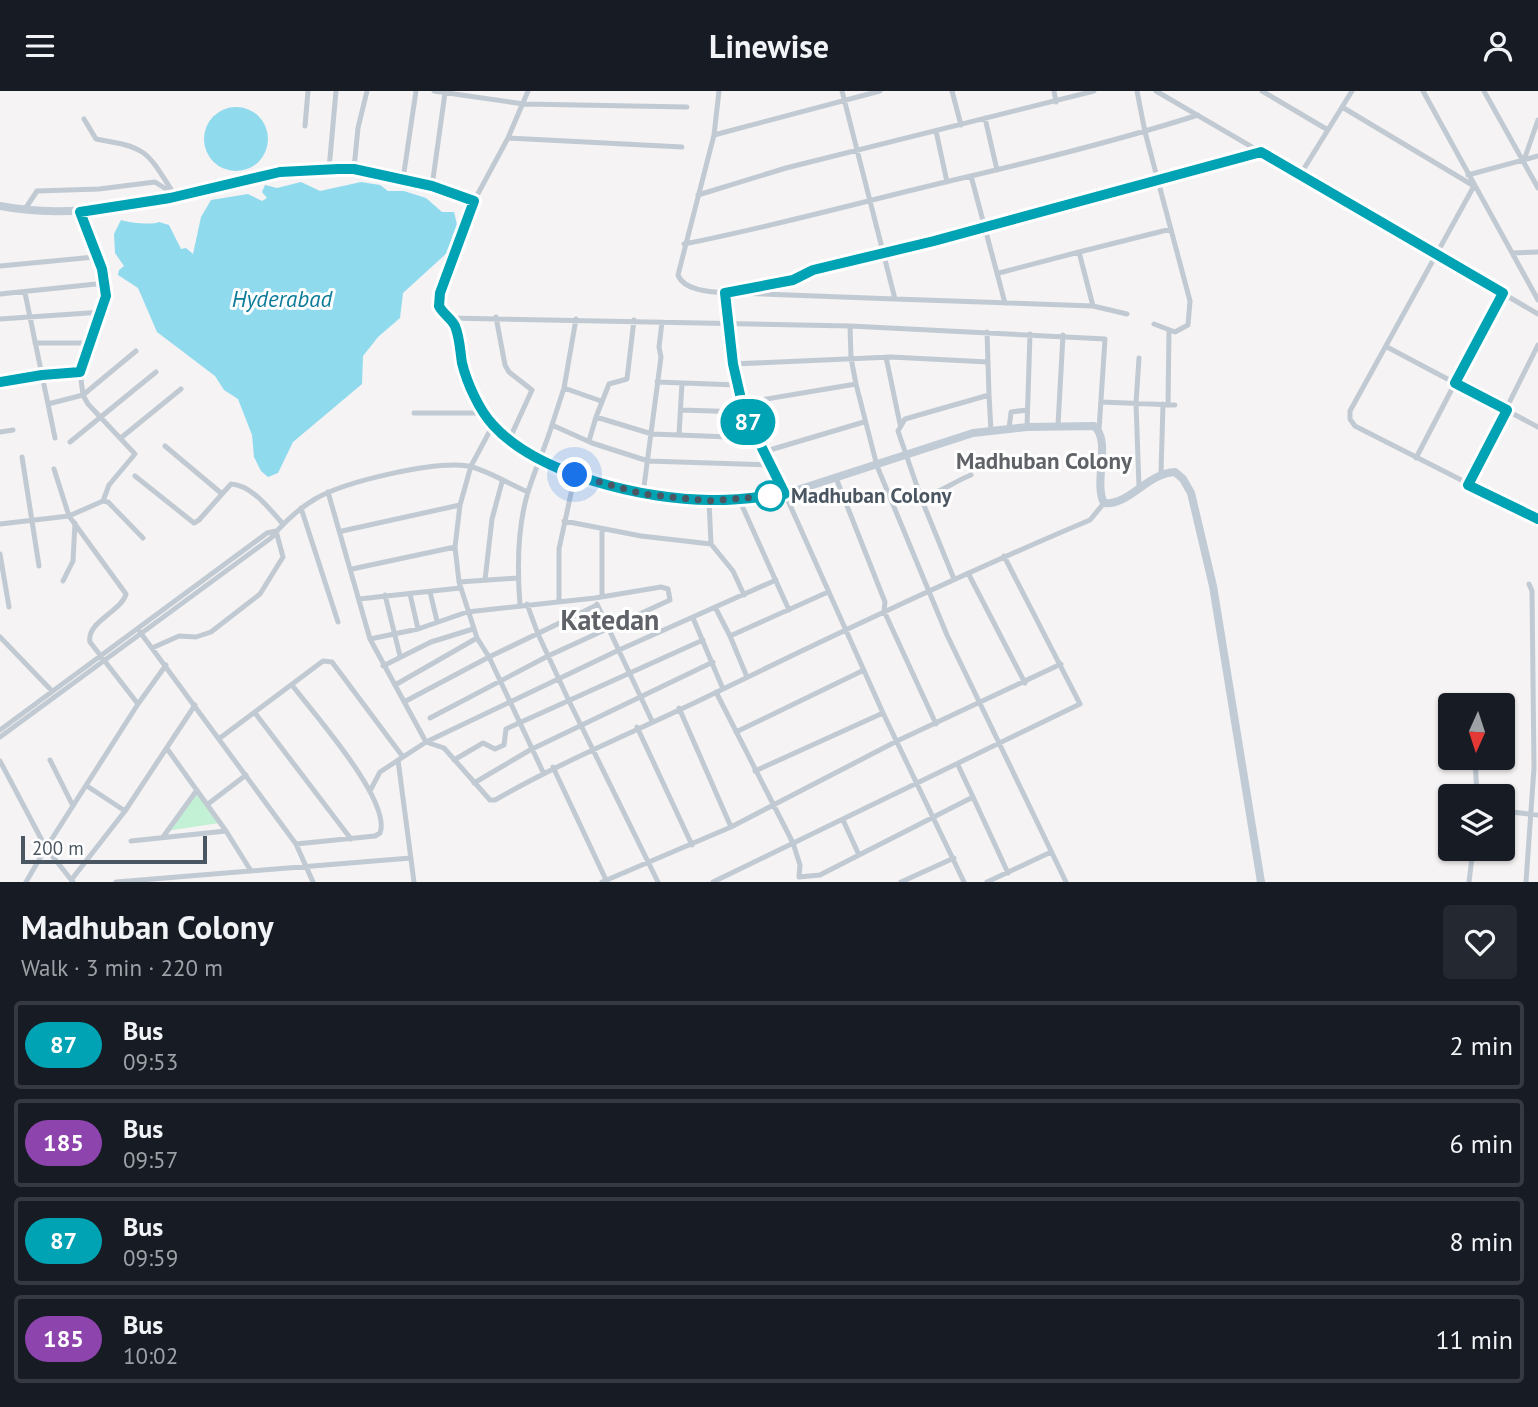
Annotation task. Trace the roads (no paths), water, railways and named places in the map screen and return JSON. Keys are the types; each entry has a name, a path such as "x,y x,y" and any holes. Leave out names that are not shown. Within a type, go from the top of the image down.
{"street":[{"path":"304,126 308,91"},
{"path":"330,169 336,91"},
{"path":"354,169 358,128 367,91"},
{"path":"403,179 416,91"},
{"path":"433,91 524,104 687,107"},
{"path":"528,91 508,138 474,201 439,298 439,306 455,326 467,376 485,413 493,425 541,459 575,475 643,494 709,501 785,494 973,433 1059,425 1088,425 1099,430"},
{"path":"719,91 715,135 684,244 679,280 690,287 725,293 1093,306 1127,314"},
{"path":"842,91 881,255 895,299"},
{"path":"715,135 880,91"},
{"path":"952,91 961,124"},
{"path":"1054,91 1056,102"},
{"path":"698,195 856,151 1094,91"},
{"path":"1137,91 1145,132 1190,301 1191,320 1188,325 1175,332 1154,324"},
{"path":"1156,91 1538,314"},
{"path":"1262,91 1328,129"},
{"path":"1300,175 1352,91"},
{"path":"1423,91 1538,300"},
{"path":"1484,91 1538,188"},
{"path":"432,186 445,93"},
{"path":"1342,107 1474,185"},
{"path":"684,244 767,227 997,170 1145,132 1198,115"},
{"path":"985,118 997,170"},
{"path":"84,119 96,139 139,149 149,156 176,196"},
{"path":"1524,160 1538,120"},
{"path":"936,131 947,182"},
{"path":"508,138 682,147"},
{"path":"725,293 793,280 813,270 881,255 1261,152"},
{"path":"1468,175 1538,156"},
{"path":"0,206 80,212 176,196 280,172 330,169 354,169 403,179 474,201"},
{"path":"971,176 1005,303"},
{"path":"25,209 37,191 99,189 155,182 176,196"},
{"path":"1474,185 1350,411 1350,419 1355,426 1538,519"},
{"path":"80,212 106,283 103,312 80,372 83,395 100,417 134,450 135,456 109,485 103,501"},
{"path":"999,273 1171,229"},
{"path":"1079,252 1093,306"},
{"path":"1512,253 1538,252"},
{"path":"0,266 96,257"},
{"path":"0,294 106,283"},
{"path":"25,293 55,438"},
{"path":"725,293 733,364 744,412 785,494 883,713 919,783 964,882"},
{"path":"1416,458 1503,293"},
{"path":"0,319 103,312"},
{"path":"449,317 850,326 1105,339 1099,430 1102,439 1100,489 1104,503"},
{"path":"496,317 505,365 532,390 510,438"},
{"path":"520,605 519,545 528,492 564,388 576,319"},
{"path":"589,441 601,401 611,382 627,379 634,320"},
{"path":"643,494 661,357 659,347 662,322"},
{"path":"850,326 851,358 856,384 877,466 927,590 1066,882"},
{"path":"987,331 991,431"},
{"path":"1161,473 1169,331"},
{"path":"1027,427 1030,334"},
{"path":"1059,425 1063,335"},
{"path":"35,344 91,344"},
{"path":"1468,485 1538,345"},
{"path":"1387,347 1538,427"},
{"path":"48,404 83,395 136,351"},
{"path":"733,364 886,357 988,362"},
{"path":"886,357 900,424 898,431 921,498 954,579"},
{"path":"1139,358 1136,403 1139,487"},
{"path":"0,382 80,372"},
{"path":"70,442 156,372"},
{"path":"657,382 737,385"},
{"path":"680,435 682,383"},
{"path":"741,403 856,384"},
{"path":"564,388 601,401"},
{"path":"122,437 181,389"},
{"path":"900,424 905,419 989,395"},
{"path":"1101,402 1175,405"},
{"path":"681,410 744,412"},
{"path":"1009,429 1011,412 1027,410"},
{"path":"414,413 485,413"},
{"path":"596,417 652,434 756,438"},
{"path":"763,452 864,422"},
{"path":"493,425 471,466 460,505 455,547 459,585 473,629 489,657 542,772"},
{"path":"552,425 648,461 770,465"},
{"path":"0,432 13,430"},
{"path":"165,446 221,493"},
{"path":"22,457 39,566"},
{"path":"0,737 102,658 271,538 282,523 301,508 328,492 367,479 408,471 471,466 528,492"},
{"path":"54,468 69,516 126,594 116,609 88,635 102,658 138,704"},
{"path":"1104,503 1120,501 1161,473 1175,472 1183,479 1191,493 1213,586 1261,882"},
{"path":"559,601 559,549 575,475"},
{"path":"921,498 941,492 950,483 971,475"},
{"path":"135,476 194,523 226,486 237,484 266,505 282,523"},
{"path":"836,478 885,602 884,611 936,724"},
{"path":"485,580 492,519 502,482"},
{"path":"328,492 342,531 370,639 383,666 426,743 444,748 485,797 495,800 542,772 723,689 927,590 1090,520 1104,503"},
{"path":"739,499 789,610"},
{"path":"0,524 69,516 103,501 108,502 143,538"},
{"path":"709,501 711,544 733,571 744,594"},
{"path":"342,531 460,505"},
{"path":"301,508 338,622"},
{"path":"564,521 602,530 711,544"},
{"path":"63,581 73,561 75,523"},
{"path":"602,530 602,596"},
{"path":"152,648 178,636 204,636 260,594 283,557 276,531"},
{"path":"352,569 455,547"},
{"path":"0,554 9,607"},
{"path":"713,882 958,765 999,742 1039,726 1080,703 1004,556"},
{"path":"968,573 1025,683"},
{"path":"359,599 430,592 485,580 518,578"},
{"path":"371,789 380,772 426,743 619,650 776,580"},
{"path":"1526,882 1535,815 1536,679 1530,584"},
{"path":"404,702 537,634 602,596 661,587 668,589 670,600 548,656 430,717"},
{"path":"730,636 828,591"},
{"path":"430,592 437,621"},
{"path":"410,594 418,629"},
{"path":"385,595 400,656"},
{"path":"370,639 418,629 467,612 559,601 596,601"},
{"path":"596,601 652,721"},
{"path":"527,604 537,634 580,726 657,882"},
{"path":"715,607 747,677"},
{"path":"693,618 723,689"},
{"path":"383,666 431,642 473,629"},
{"path":"139,631 296,845 309,868 313,882"},
{"path":"0,637 52,691"},
{"path":"395,685 477,638"},
{"path":"454,760 483,743 495,749 504,745 504,730 703,640"},
{"path":"0,730 102,658"},
{"path":"220,738 323,661 332,662 400,758 414,882"},
{"path":"474,783 530,750 713,662"},
{"path":"553,767 605,881 731,827 897,741 1061,664"},
{"path":"26,882 138,704 166,665"},
{"path":"736,732 864,670"},
{"path":"292,685 371,789 382,820 380,833 375,836 296,845"},
{"path":"716,692 793,843 800,866 799,879 820,875 972,797"},
{"path":"0,761 46,849 72,881 168,750 195,705"},
{"path":"679,708 731,827"},
{"path":"255,713 351,839"},
{"path":"755,771 883,713"},
{"path":"637,727 692,845"},
{"path":"168,750 208,804 251,871"},
{"path":"50,760 73,806"},
{"path":"958,765 1008,873"},
{"path":"208,804 246,775"},
{"path":"87,786 125,811"},
{"path":"163,837 197,790"},
{"path":"1515,812 1535,815"},
{"path":"843,820 859,855"},
{"path":"131,841 226,831"},
{"path":"987,882 1051,852"},
{"path":"116,882 411,858"},
{"path":"901,882 917,879 954,858"},
{"path":"1469,882 1472,861"}],"water":[{"path":"236,107 248,109 259,116 266,127 266,151 259,162 248,169 236,171 224,169 213,162 206,151 204,139 206,127 213,116 224,109"},
{"name":"Hyderabad","path":"301,182 320,191 361,182 380,185 388,191 404,191 426,198 442,212 454,212 458,229 448,252 403,293 400,318 378,337 363,356 362,384 293,442 278,473 268,477 261,471 254,457 252,435 238,399 224,390 215,376 157,332 138,288 118,275 124,266 115,253 114,234 121,220 159,222 169,225 181,249 186,248 193,254 201,217 211,200 248,194 262,201 267,198 262,192 265,185 277,188"}],"place":[{"name":"Madhuban Colony","path":"770,496"}],"district":[{"name":"Madhuban Colony","path":"1044,461"},
{"name":"Katedan","path":"610,620"}]}
